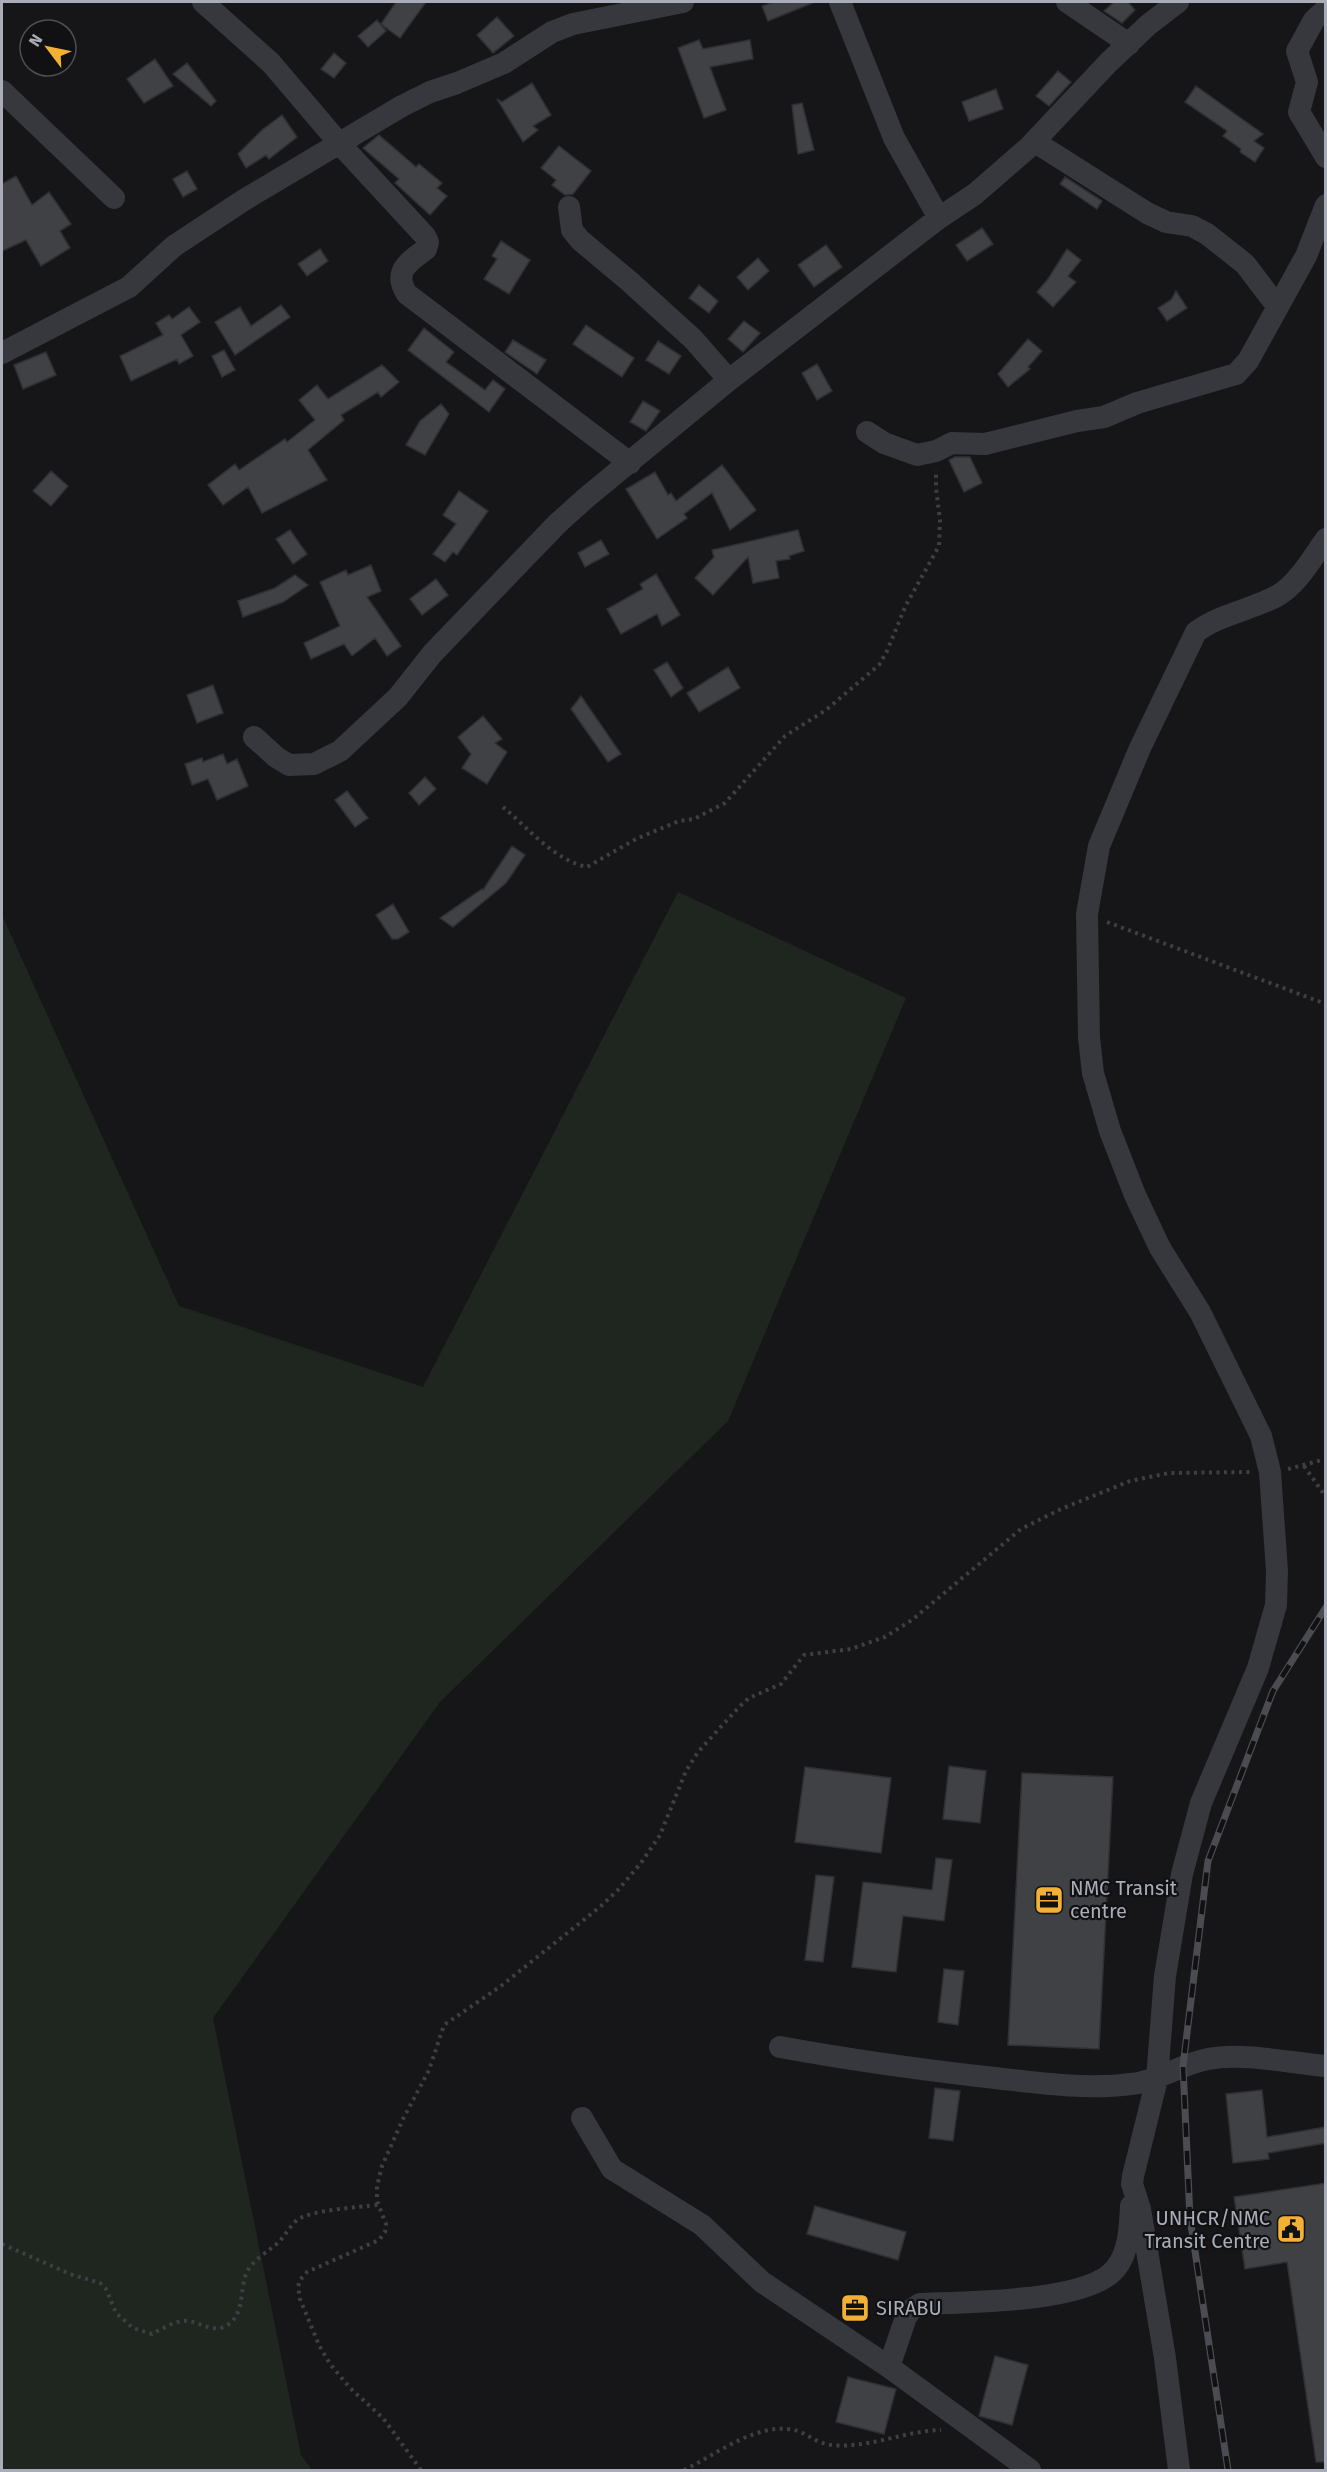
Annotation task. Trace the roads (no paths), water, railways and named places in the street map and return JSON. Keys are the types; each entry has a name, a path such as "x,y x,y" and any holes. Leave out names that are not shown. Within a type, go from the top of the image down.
{"street":[{"path":"203,2 243,35 271,63 428,242 426,249 409,262 401,274 401,284 407,294 630,463"},
{"path":"2,353 129,287 174,246 244,200 430,92 504,63 552,32 573,24 683,2"},
{"path":"840,2 894,138 939,218"},
{"path":"1067,2 1129,44"},
{"path":"254,737 276,757 289,765 314,764 340,751 398,697 432,654 558,523 729,380 939,218 975,194 1035,142 1129,44 1178,2"},
{"path":"1326,9 1314,20 1297,51 1307,82 1299,112 1326,157"},
{"path":"2,91 114,198"},
{"path":"1035,142 1146,213 1166,222 1192,226 1207,234 1245,264 1278,306"},
{"path":"867,432 884,444 908,453 927,455 952,443 985,444 1077,421 1104,417 1137,403 1236,374 1248,361 1306,256 1323,210 1326,184"},
{"path":"569,207 572,230 580,240 630,281 693,339 729,380"},
{"path":"889,2367 906,2317 920,2304 1025,2299 1080,2288 1105,2279 1118,2266 1129,2236 1132,2184 1157,2079 1165,1976 1182,1874 1201,1803 1258,1668 1276,1605 1277,1571 1270,1472 1261,1437 1200,1312 1160,1248 1110,1131 1093,1073 1087,914 1099,846 1140,748 1196,632 1207,624 1279,595 1292,585 1326,539"},
{"path":"780,2047 887,2066 1044,2083 1131,2085 1157,2079 1183,2066 1209,2059 1230,2057 1326,2066"},
{"path":"582,2118 612,2169 702,2225 762,2282 889,2367 1030,2470"},
{"path":"1132,2184 1142,2219 1165,2358 1179,2470"}],"railway":[{"path":"1228,2470 1190,2218 1183,2066 1208,1861 1273,1691 1326,1607"}],"place":[{"name":"NMC Transit centre","path":"1049,1900"},
{"name":"UNHCR/NMC Transit Centre","path":"1291,2229"},
{"name":"SIRABU","path":"855,2308"}]}
